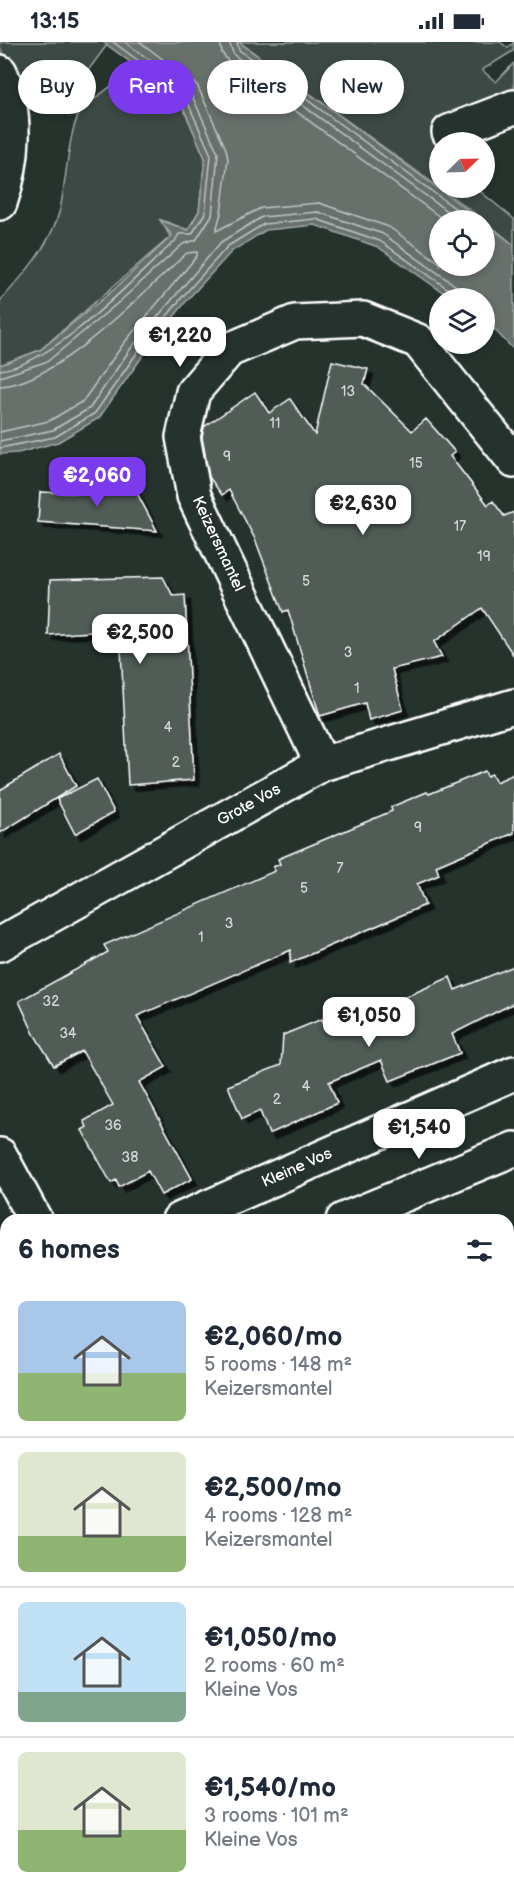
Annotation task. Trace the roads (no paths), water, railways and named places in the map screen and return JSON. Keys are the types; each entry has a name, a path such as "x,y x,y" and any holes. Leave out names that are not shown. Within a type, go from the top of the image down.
{"street":[{"path":"0,72 10,108 12,138 9,170 0,203"},
{"path":"449,132 514,107"},
{"name":"Keizersmantel","path":"322,764 194,496 183,437 193,392 228,351 295,322 363,319 418,341 514,461"},
{"name":"Grote Vos","path":"0,944 322,764 514,706"},
{"name":"Kleine Vos","path":"193,1214 514,1073"},
{"path":"357,1214 514,1149"},
{"path":"0,1155 32,1214"}],"water":[{"path":"103,42 239,42 263,60 207,60 207,114 308,114 308,93 320,102 320,114 337,114 429,182 429,198 451,198 467,210 429,210 429,276 495,276 495,231 514,245 514,350 495,330 495,288 437,288 378,247 315,225 266,230 232,251 188,299 142,357 99,418 58,442 18,453 0,454 0,365 40,350 111,292 172,236 160,220 188,230 199,211 205,158 186,114 195,114 195,60 127,60"}]}
